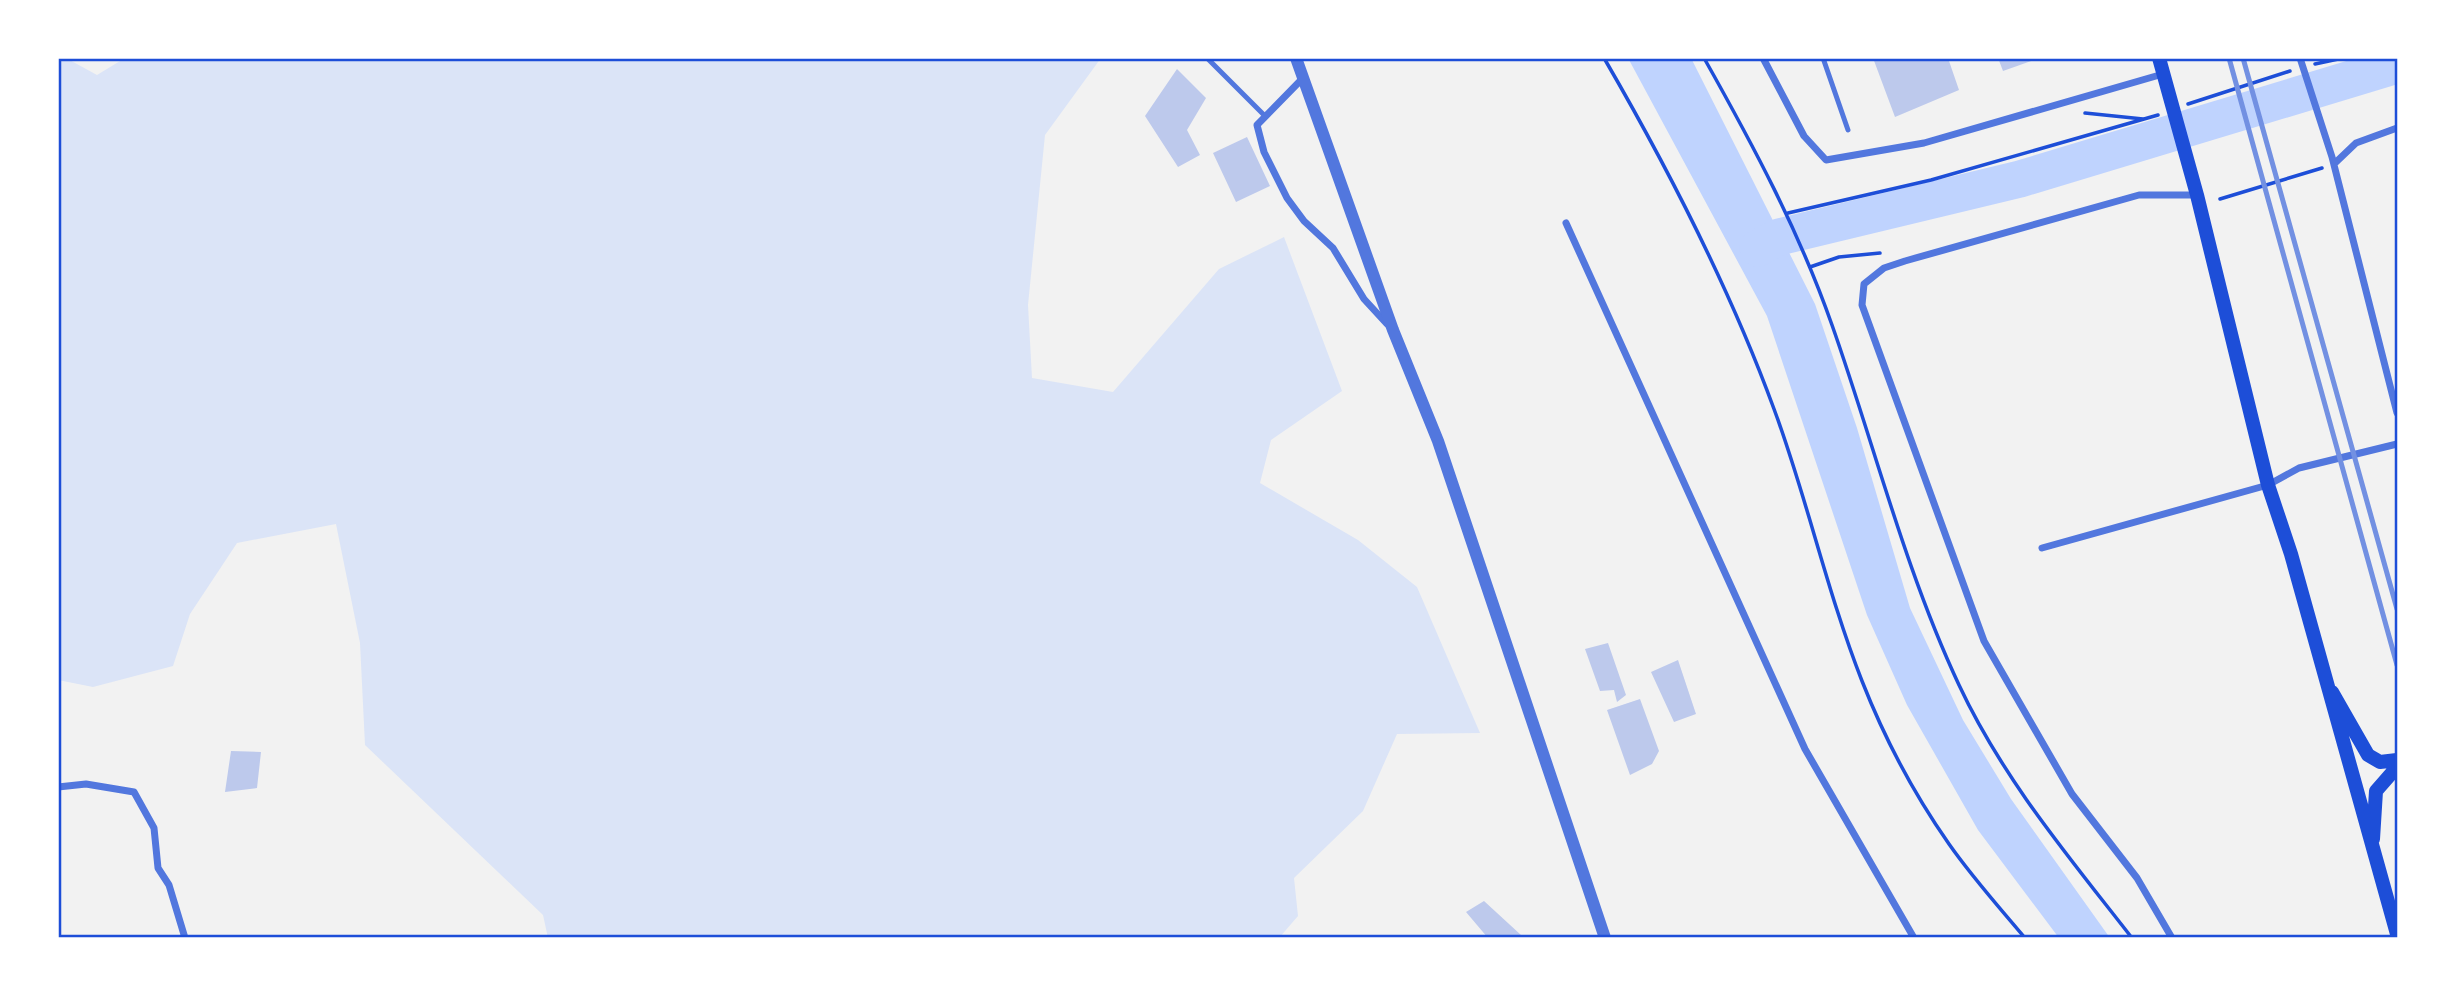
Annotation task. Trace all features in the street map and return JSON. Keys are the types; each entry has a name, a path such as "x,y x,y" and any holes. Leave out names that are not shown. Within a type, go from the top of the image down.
{"main road":[{"path":"2159,58 2197,195 2268,485 2291,554 2322,673 2397,934"},
{"path":"2322,673 2368,755 2380,762 2397,760"},
{"path":"2372,847 2376,791 2397,767"}],"street":[{"path":"1296,58 1393,330 1438,441 1605,938"},
{"path":"1763,58 1804,136 1826,160 1924,143 2165,80"},
{"path":"2300,58 2333,161 2397,413"},
{"path":"1303,78 1257,125 1264,152 1287,198 1304,221 1333,247 1364,299 1393,330"},
{"path":"2333,161 2356,143 2397,128"},
{"path":"2172,938 2137,878 2072,794 1984,641 1862,305 1864,284 1884,268 1905,261 2139,195 2197,195"},
{"path":"1566,223 1805,749 1914,938"},
{"path":"2042,548 2268,485 2299,468 2397,444"},
{"path":"58,787 86,784 134,792 154,828 158,868 169,885 184,938"}],"lane":[{"path":"1207,58 1265,116"},
{"path":"1823,58 1848,130"}],"path":[{"path":"1604,58 1646,130 1708,251 1774,408 1862,680 1895,753 1948,843 2025,938"},
{"path":"1704,58 1788,213 1810,267 1933,624 1959,686 2023,796 2132,938"},
{"path":"2310,65 2343,58"},
{"path":"2181,107 2298,68"},
{"path":"2083,113 2095,111 2145,119"},
{"path":"1788,213 1931,180 2169,111"},
{"path":"2220,199 2333,161"},
{"path":"1810,267 1839,257 1880,253 1905,261"}],"shaded area":[{"path":"58,58 66,58 97,75 125,58 1101,58 1045,135 1028,305 1032,378 1113,392 1219,269 1284,237 1342,391 1271,440 1260,483 1358,540 1417,587 1480,733 1397,734 1363,811 1294,878 1298,916 1279,938 548,938 543,915 365,745 360,643 336,524 237,543 190,614 173,666 93,687 58,680"}],"water":[{"path":"1628,58 1691,58 1815,304 1857,428 1910,608 1963,720 2011,799 2110,938 2059,938 1978,830 1907,705 1867,615 1767,316"}],"building":[{"path":"1873,58 1952,58 1949,61 1959,90 1895,117"},
{"path":"1998,58 2040,58 2003,71"},
{"path":"1177,69 1206,98 1187,130 1200,155 1178,167 1145,116"},
{"path":"1247,137 1270,186 1236,202 1213,153"},
{"path":"1608,643 1626,695 1617,702 1614,690 1600,691 1585,649"},
{"path":"1678,660 1696,714 1674,722 1651,672"},
{"path":"1640,699 1659,751 1652,764 1630,775 1607,710"},
{"path":"231,751 261,752 257,788 225,792"},
{"path":"1484,901 1521,935 1519,938 1488,938 1466,912"}],"waterway":[{"path":"1758,248 1779,237 2020,179 2397,65"}],"railway":[{"path":"2229,58 2397,665"},
{"path":"2243,58 2397,609"}]}
